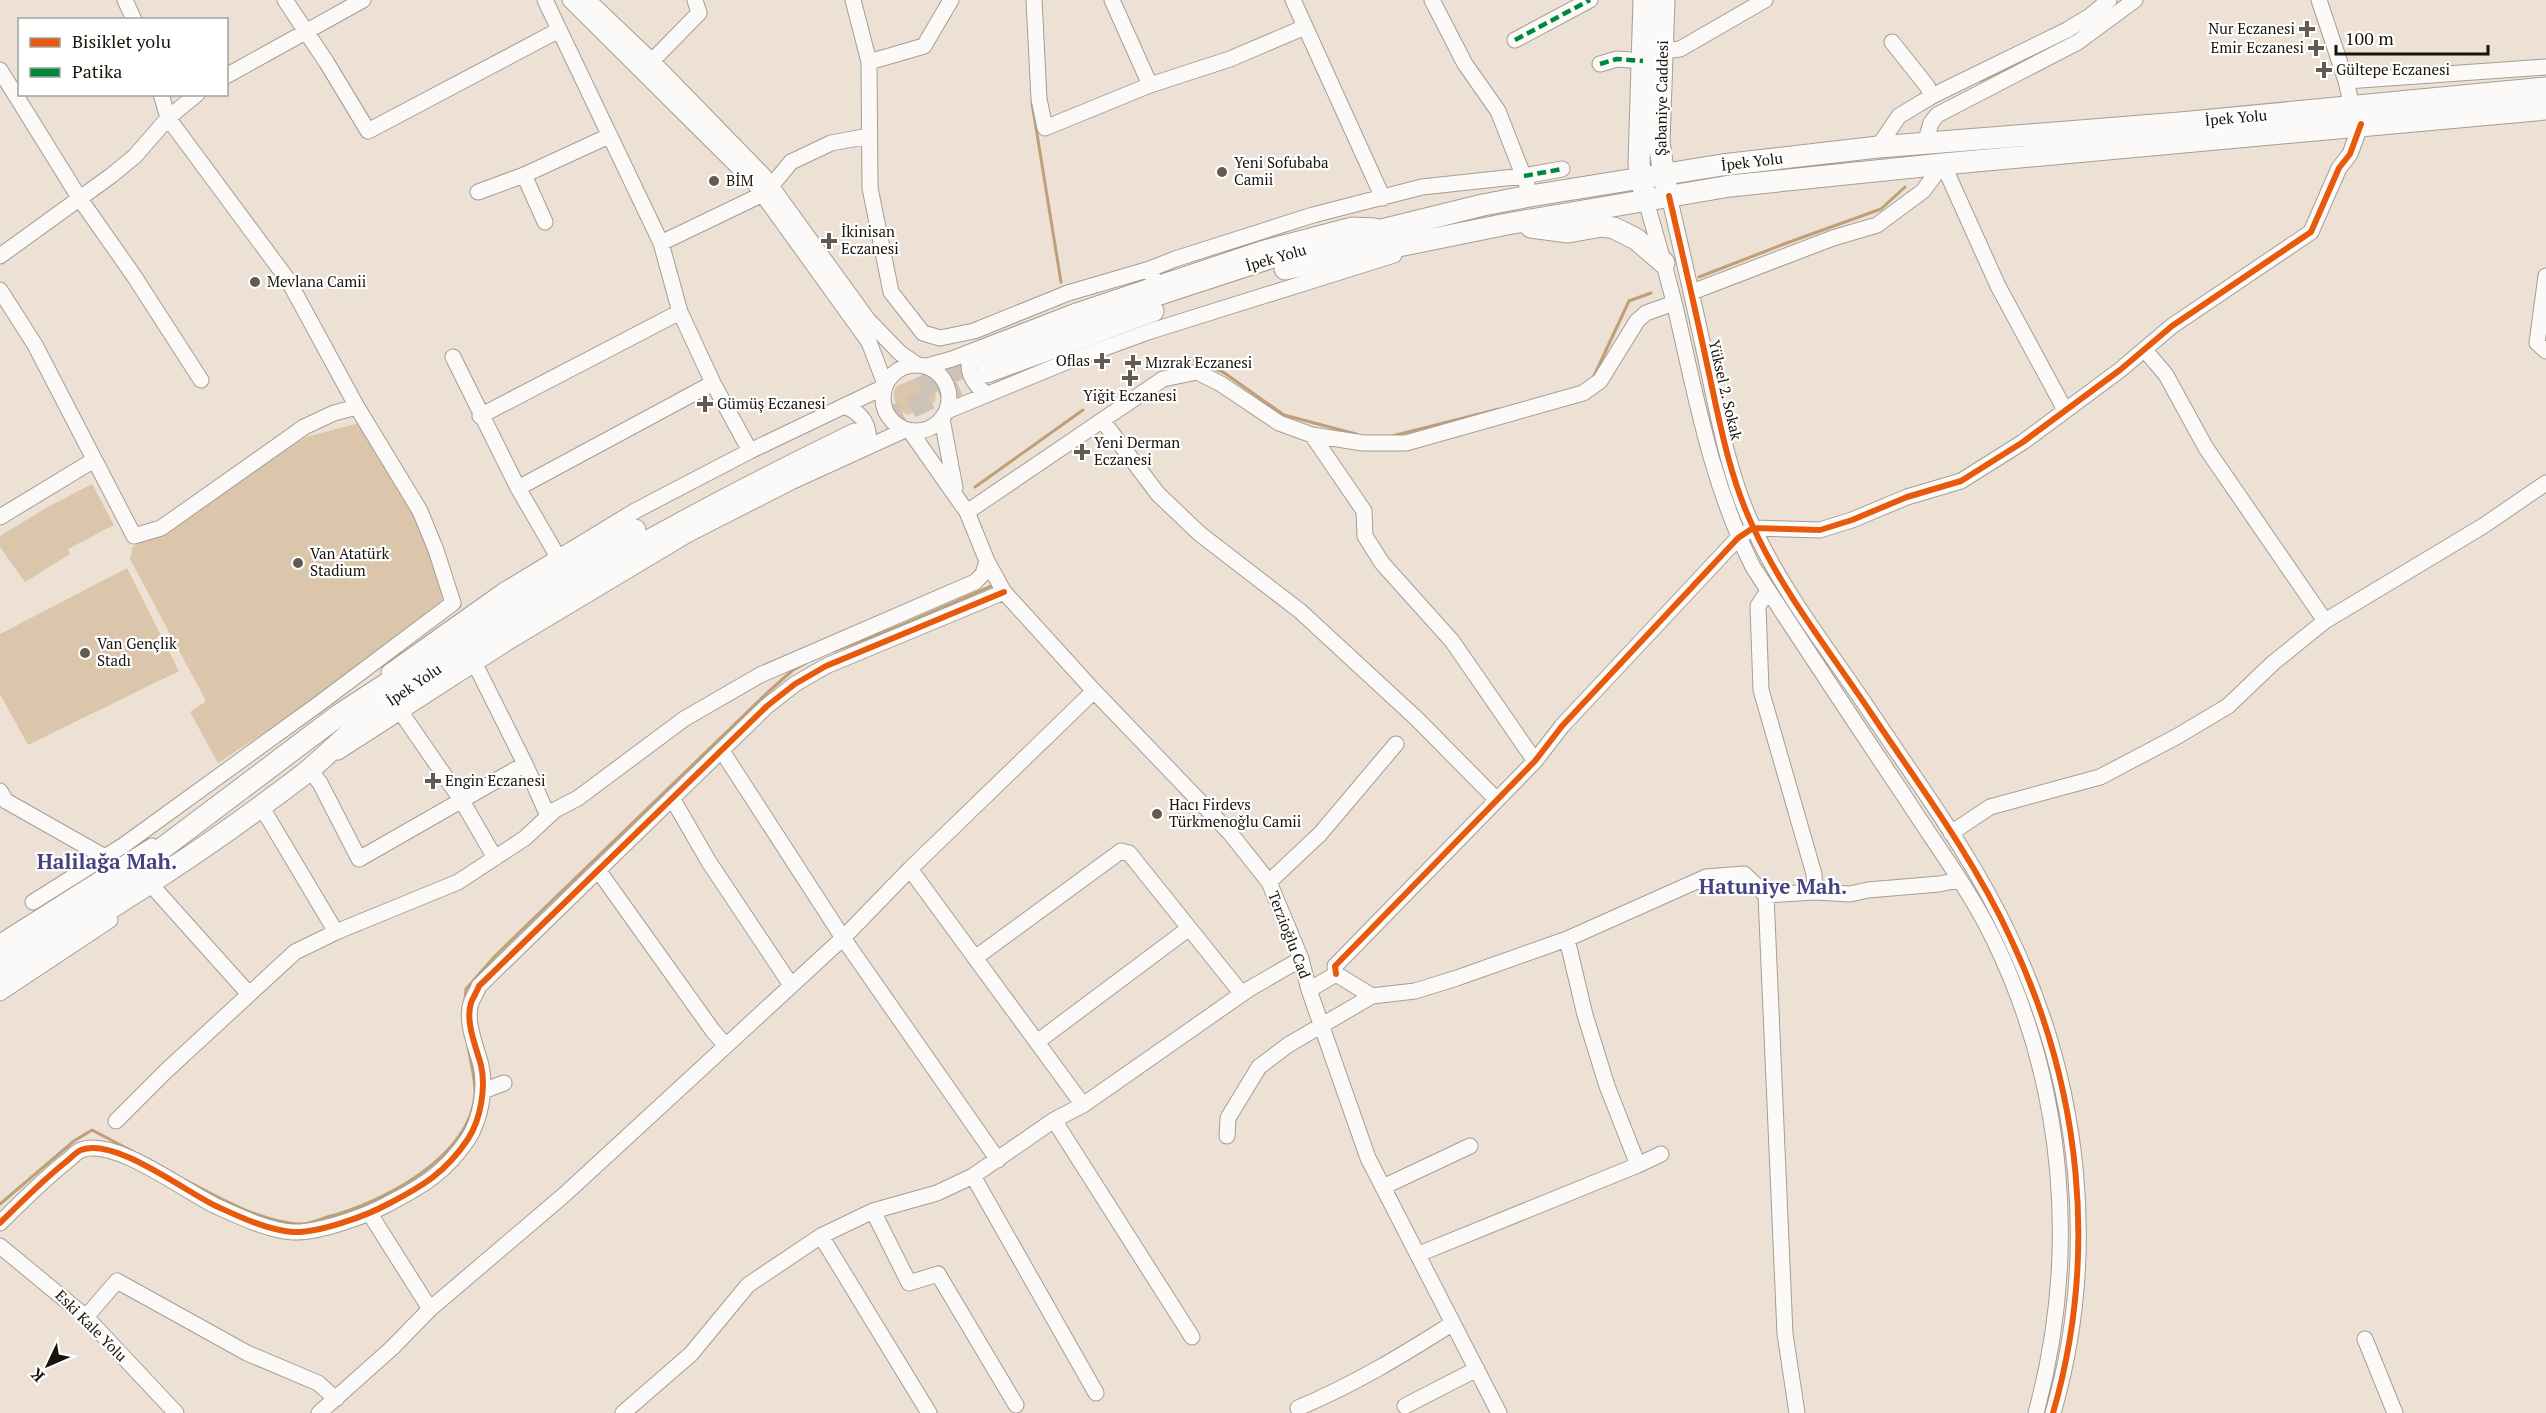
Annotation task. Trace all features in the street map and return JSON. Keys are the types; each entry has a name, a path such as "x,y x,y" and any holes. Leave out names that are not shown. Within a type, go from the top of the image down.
{"highway":[{"path":"1644,0 1639,164 1646,201"},
{"name":"Şabaniye Caddesi","path":"1664,0 1659,143 1669,196"},
{"name":"İpek Yolu","path":"980,361 1140,316 1295,266 1507,224 1730,186 1943,164 2356,116 2546,88"},
{"name":"İpek Yolu","path":"980,361 1123,306 1276,256 1483,205 1527,186 1641,179 1722,165 1925,143 2356,116 2546,109"},
{"path":"1507,224 1568,232 1602,226 1614,228 1636,239 1664,263"},
{"name":"İpek Yolu","path":"0,958 127,875 339,715 566,569 758,465 854,427"},
{"name":"İpek Yolu","path":"0,978 191,858 309,769 351,730 390,700 539,604 633,548 854,427"}],"street":[{"path":"125,0 133,18"},
{"path":"285,0 368,131 559,30"},
{"path":"228,75 363,0"},
{"path":"545,0 661,243 680,312 713,383 750,451"},
{"path":"570,0 767,189 869,342 885,385 884,408 896,424 908,430"},
{"path":"588,0 652,61 767,189 868,320 900,353 944,379 949,389 944,415"},
{"path":"652,61 699,13 695,0"},
{"path":"853,0 869,62 870,188 891,292 923,333 940,338 974,330 1068,293 1152,276 1352,225 1396,226"},
{"path":"869,62 924,46 951,0"},
{"path":"1034,0 1039,99 1046,128 1150,85 1230,59 1305,27"},
{"path":"1112,0 1150,85"},
{"path":"1293,0 1383,198"},
{"path":"1432,0 1465,64 1498,111 1527,186"},
{"path":"1515,40 1590,0"},
{"path":"1663,51 1680,49 1765,0"},
{"path":"1878,147 1899,116 1932,96 2067,30 2090,16 2109,0"},
{"path":"1925,143 1931,123 1937,115 2078,42 2135,0"},
{"path":"1336,974 1335,966 1535,761 1578,709 1738,538 1753,528 1820,530 1961,481 2023,442 2145,350 2172,326 2311,232 2339,168 2350,154 2356,116 2319,0"},
{"path":"1892,42 1927,86 1932,96"},
{"path":"1600,64 1617,59 1643,61"},
{"path":"2346,81 2546,67"},
{"path":"0,70 80,199 134,276 201,380"},
{"path":"33,902 105,857 311,710 453,603 436,550 420,511 357,407 288,280 168,118 162,96"},
{"path":"0,256 80,199 135,156 168,118 195,96"},
{"path":"478,192 524,175 609,136"},
{"path":"661,243 767,189 791,162 831,143 869,136"},
{"path":"1692,292 1833,238 1877,225 1923,191 1943,164 1998,286 2065,410"},
{"path":"525,764 359,859 320,783 309,769 356,742 400,711 608,580 687,535 854,427 898,369 980,361 1076,310 1152,276 1175,259 1313,215 1422,187 1527,186 1562,169"},
{"path":"524,175 545,222"},
{"name":"Yüksel 2. Sokak","path":"1669,196 1733,477 1753,528 1783,580 1951,833 1990,899 2027,975 2044,1020 2068,1112 2079,1204 2079,1253 2068,1345 2053,1413"},
{"name":"Yüksel 2. Sokak","path":"1646,201 1664,263 1716,479 1738,538 1768,591 1959,880 1993,939 2020,1003 2041,1069 2057,1153 2060,1205 2058,1295 2052,1343 2036,1413"},
{"path":"339,715 396,666 458,621 635,511 750,451 854,427 927,429 944,415 986,394 1071,360 1151,332 1453,236"},
{"path":"2546,276 2537,343 2546,351"},
{"path":"0,290 35,345 134,536 160,528 304,427 334,413 357,407"},
{"path":"968,512 1163,379 1197,372 1221,384 1279,423 1312,435 1363,443 1406,443 1583,393 1600,381 1637,321 1646,313 1674,303"},
{"path":"480,416 680,312"},
{"path":"2145,350 2166,375 2206,448 2325,621"},
{"path":"453,357 480,416 558,557"},
{"path":"980,361 968,360 969,374 986,394"},
{"path":"518,488 713,383"},
{"name":"Terzioğlu Cad","path":"944,415 950,472 956,494"},
{"path":"1102,420 1158,494 1200,534 1300,611 1417,719 1497,800"},
{"name":"Terzioğlu Cad","path":"908,430 968,512 987,561 1004,592 1094,691 1230,833 1269,882 1301,959 1321,1025 1368,1158 1499,1413"},
{"path":"1312,435 1364,511 1365,536 1382,563 1452,641 1535,761"},
{"path":"0,517 93,460"},
{"path":"1951,833 1990,807 2100,777 2176,737 2228,706 2273,663 2325,621 2483,526 2546,483"},
{"path":"116,1121 248,993 295,952 336,932 458,882 525,838 548,816 578,798 684,719 741,686 825,645 975,582 983,574 987,561"},
{"path":"1768,591 1761,598 1758,606 1761,690 1814,874 1815,892"},
{"path":"0,1223 45,1179 80,1150 103,1148 138,1161 215,1205 264,1225 295,1232 329,1226 370,1214 443,1171 469,1137 478,1116 483,1090 482,1068 472,1031 470,1004 479,986 767,706 795,684 826,666 1004,592"},
{"path":"475,664 548,816"},
{"path":"319,1413 430,1309 564,1195 843,938 910,869 1094,691"},
{"path":"400,711 462,801 495,858"},
{"path":"1269,882 1320,834 1396,744"},
{"path":"722,751 843,938 998,1161"},
{"path":"0,791 6,801 119,865"},
{"path":"672,798 709,862 791,985"},
{"path":"261,806 336,932"},
{"path":"0,942 119,865 211,810"},
{"path":"975,958 1120,851 1129,853 1242,994"},
{"path":"0,993 72,946 154,888 191,858"},
{"path":"910,869 1083,1105"},
{"path":"598,870 726,1046"},
{"path":"1227,1136 1228,1119 1259,1067 1288,1045 1372,996 1415,991 1457,978 1567,939 1706,877 1744,874 1766,895 1785,1334 1797,1413"},
{"path":"1766,895 1815,892 1850,894 1959,880"},
{"path":"154,888 248,993"},
{"path":"1037,1042 1188,929"},
{"path":"1567,939 1607,1086 1638,1165"},
{"path":"623,1413 691,1354 747,1285 821,1236 873,1210 937,1193 973,1176 998,1161 1054,1120 1083,1105 1242,994 1301,959"},
{"path":"1310,990 1336,974"},
{"path":"1336,974 1372,996"},
{"path":"483,1090 504,1083"},
{"path":"1054,1120 1192,1337"},
{"path":"1383,1187 1470,1146"},
{"path":"1419,1254 1661,1154"},
{"path":"973,1176 1096,1393"},
{"path":"873,1210 909,1283 938,1274 1016,1405"},
{"path":"370,1214 430,1309"},
{"path":"821,1236 929,1413"},
{"name":"Eski Kale Yolu","path":"0,1246 86,1317 176,1413"},
{"path":"86,1317 117,1281 247,1353 318,1383 336,1399"},
{"path":"1298,1408 1339,1391 1399,1358 1453,1323"},
{"path":"2365,1339 2396,1413"},
{"path":"1405,1406 1477,1369"}],"shaded area":[{"path":"923,375 935,386 935,402 908,415 897,405 894,391 897,386"},
{"path":"359,423 407,488 445,598 311,702 218,763 190,712 206,701 130,559 133,547 306,437"},
{"path":"92,484 114,525 68,549 70,554 25,582 0,547 0,536"},
{"name":"Van Gençlik Stadı","path":"127,568 179,671 28,745 0,694 0,634"}],"waterway":[{"path":"1980,81 2037,55"},
{"path":"1032,103 1061,282"},
{"path":"1699,277 1881,209 1905,187"},
{"path":"1593,378 1629,301 1651,293"},
{"path":"1185,357 1223,372 1284,415 1356,434"},
{"path":"1392,436 1499,409"},
{"path":"975,487 1083,410"},
{"path":"834,651 902,625 994,585"},
{"path":"465,1000 466,989 495,956 768,692 793,670 806,663"},
{"path":"185,1180 241,1208 286,1223 310,1223 372,1201 419,1175 440,1158 457,1139 469,1118 475,1095 468,1045"},
{"path":"0,1204 74,1141 92,1130 132,1151"}],"tunnel":[{"path":"920,388 981,358"},
{"path":"855,434 987,372"}],"marked path":[{"path":"1515,40 1590,0"},
{"path":"1600,64 1617,59 1643,61"},
{"path":"1524,176 1562,169"}],"cycle path":[{"path":"1336,974 1335,966 1535,761 1562,726 1738,538 1753,528 1820,530 1852,520 1907,497 1961,481 2023,442 2120,370 2172,326 2311,232 2339,168 2350,154 2361,124"},
{"path":"1669,196 1726,448 1745,509 1779,577 1926,794 1979,878 2010,937 2034,994 2053,1052 2067,1111 2075,1171 2078,1232 2076,1292 2067,1353 2053,1413"},
{"path":"0,1223 75,1154 81,1150 95,1148 130,1158 202,1199 244,1219 273,1229 293,1232 329,1227 368,1214 412,1191 433,1177 460,1151 479,1113 483,1093 482,1074 469,1018 471,1003 479,986 767,706 795,684 826,666 1004,592"}],"place":[{"name":"Nur Eczanesi","path":"2307,29"},
{"name":"Emir Eczanesi","path":"2316,48"},
{"name":"Gültepe Eczanesi","path":"2324,70"},
{"name":"Yeni Sofubaba Camii","path":"1222,172"},
{"name":"BİM","path":"714,181"},
{"name":"İkinisan Eczanesi","path":"829,241"},
{"name":"Mevlana Camii","path":"255,282"},
{"name":"Oflas","path":"1102,361"},
{"name":"Mızrak Eczanesi","path":"1133,363"},
{"name":"Yiğit Eczanesi","path":"1130,378"},
{"name":"Gümüş Eczanesi","path":"705,404"},
{"name":"Yeni Derman Eczanesi","path":"1082,452"},
{"name":"Van Atatürk Stadium","path":"298,563"},
{"name":"Van Gençlik Stadı","path":"85,653"},
{"name":"Engin Eczanesi","path":"433,781"},
{"name":"Hacı Firdevs Türkmenoğlu Camii","path":"1157,814"}],"district":[{"name":"Halilağa Mah.","path":"107,862"},
{"name":"Hatuniye Mah.","path":"1773,887"}]}
